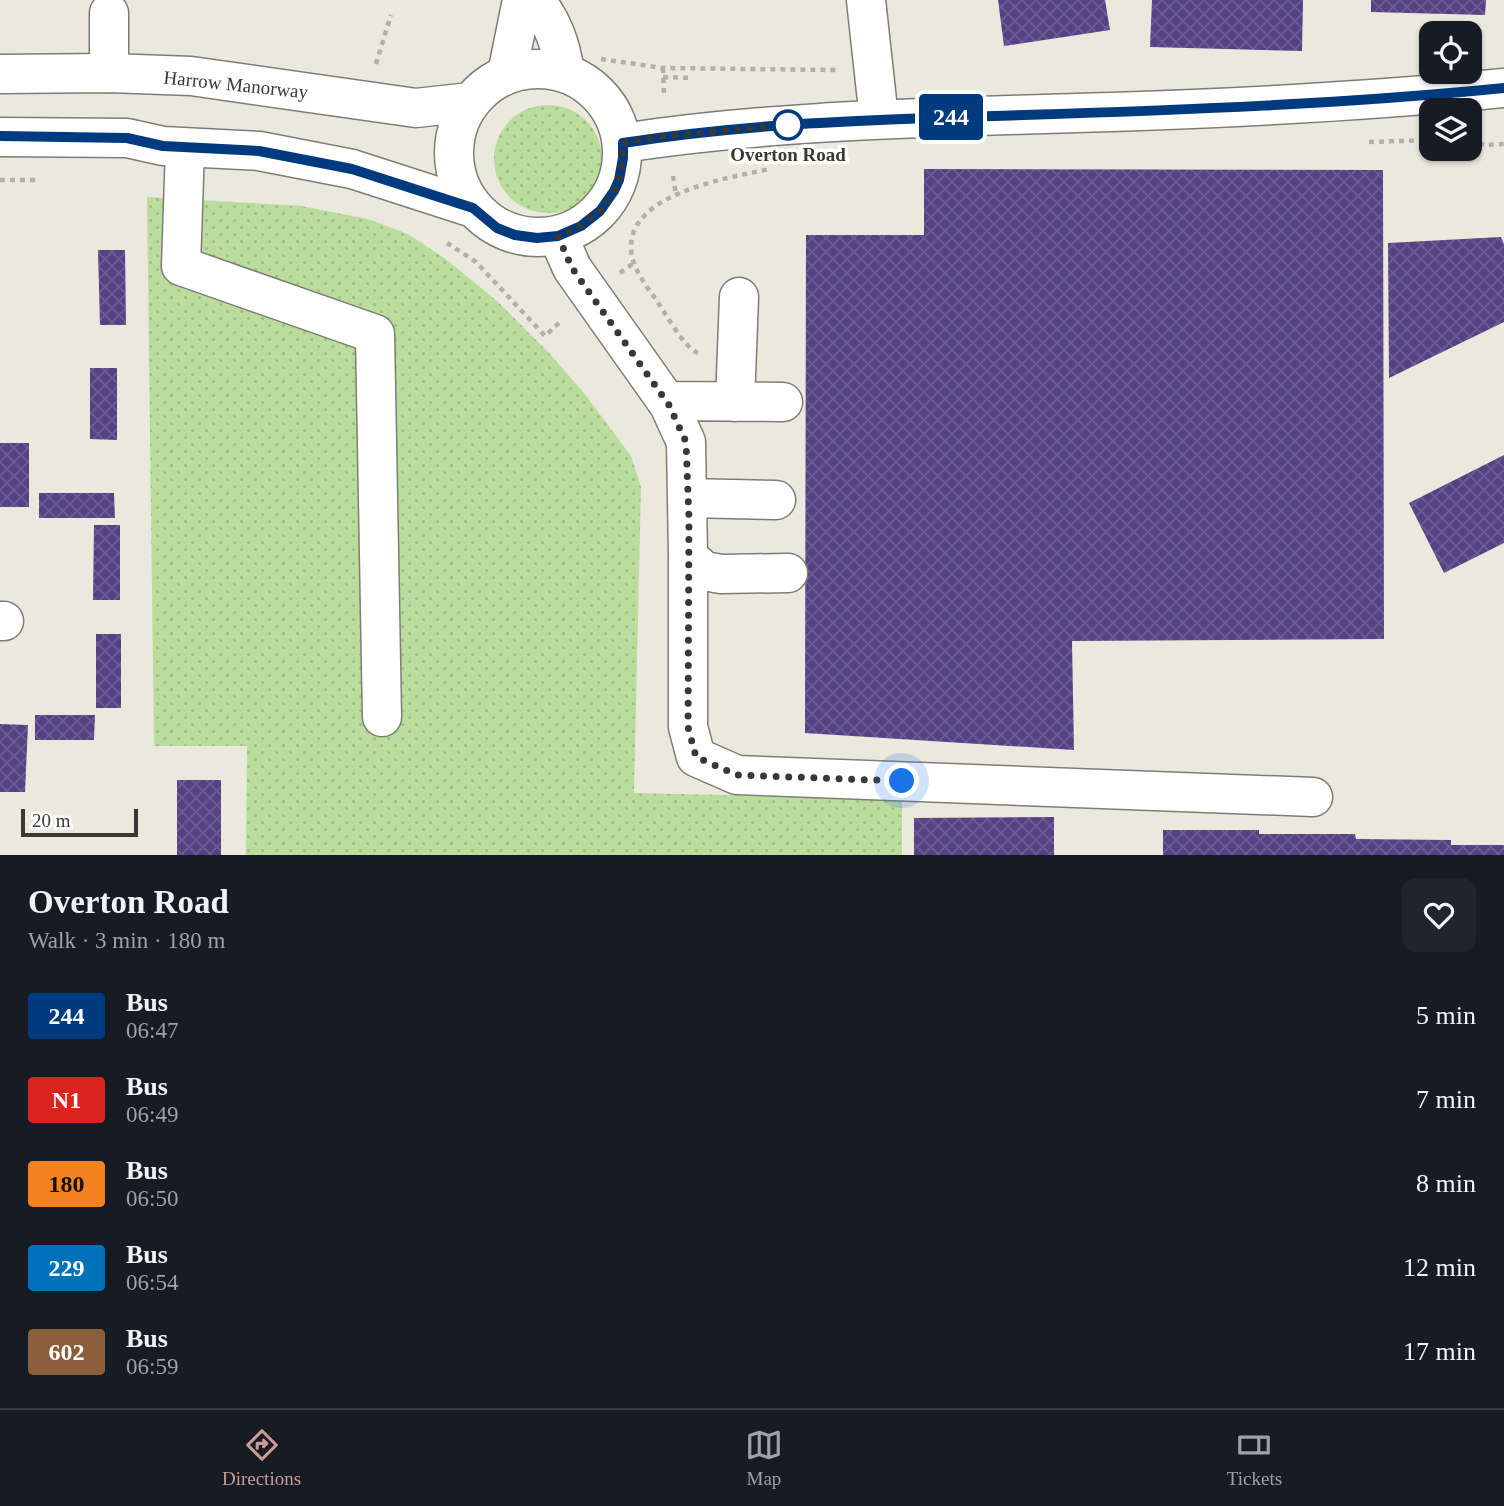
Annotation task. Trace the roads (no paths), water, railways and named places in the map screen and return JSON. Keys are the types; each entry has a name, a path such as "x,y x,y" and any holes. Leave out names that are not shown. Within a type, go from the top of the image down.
{"main road":[{"path":"507,74 522,0"},
{"path":"535,0 553,27 561,48 565,72"},
{"path":"866,0 879,119"},
{"path":"109,13 109,73"},
{"path":"537,68 565,72 584,81 604,100 617,120 623,143 619,180 607,201 590,221 558,236 537,238 515,235 497,228 473,208 465,196 454,164 455,134 470,102 507,74 537,68"},
{"name":"Harrow Manorway","path":"0,74 109,73 191,76 416,107 470,102"},
{"path":"623,143 746,128 879,119 1246,107 1504,88"},
{"path":"0,136 127,138 185,148 259,151 352,169 473,208"},
{"path":"185,148 181,266 374,334 382,717"},
{"path":"558,236 572,268 666,401 686,442 688,727 696,757 737,775 1313,797"},
{"path":"736,402 739,297"},
{"path":"666,401 783,402"},
{"path":"688,498 776,500"},
{"path":"688,556 704,571 721,574 788,573"}],"place":[{"name":"Overton Road","path":"788,125"}]}
